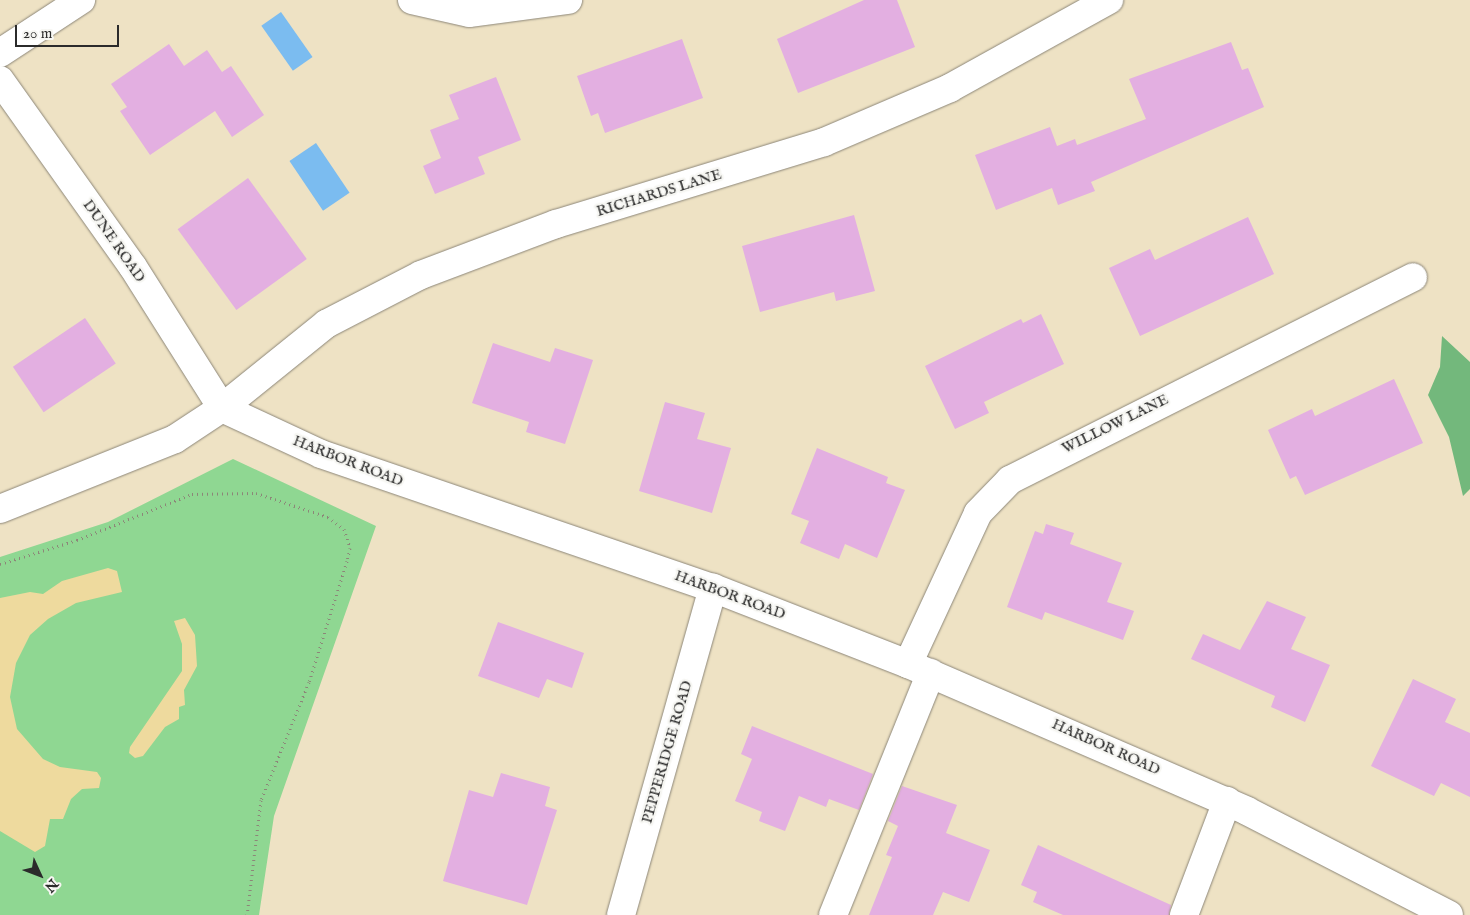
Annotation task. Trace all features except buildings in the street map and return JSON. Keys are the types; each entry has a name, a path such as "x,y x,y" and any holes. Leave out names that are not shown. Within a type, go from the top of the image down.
{"street":[{"path":"0,53 82,0"},
{"path":"412,0 469,13 568,0"},
{"name":"RICHARDS LANE","path":"222,408 326,324 421,275 556,224 824,142 950,88 1109,0"},
{"name":"DUNE ROAD","path":"0,80 133,267 222,408"},
{"name":"WILLOW LANE","path":"833,915 920,668 978,513 1010,480 1413,277"},
{"path":"0,509 175,439 222,408"},
{"name":"HARBOR ROAD","path":"222,408 321,454 712,588 920,668 1227,801 1449,915"},
{"name":"PEPPERIDGE ROAD","path":"621,915 712,588"},
{"path":"1184,915 1227,801"}],"path":[{"path":"0,564 77,540 192,494 256,493 328,518 344,529 350,548 347,561 309,682 261,800 248,915"}],"green space":[{"path":"1442,336 1470,362 1470,489 1463,496 1449,437 1428,395 1440,367"},
{"path":"233,459 376,526 274,816 259,915 0,915 0,557 108,522"}],"sand":[{"path":"108,568 117,571 122,592 76,603 48,619 30,635 16,663 10,697 17,729 43,759 60,767 97,772 101,778 99,788 82,789 71,799 63,819 50,819 45,846 35,852 0,831 0,598 30,592 43,594 62,581"},
{"path":"185,618 195,635 197,666 184,690 185,705 179,707 179,719 165,727 143,756 135,758 129,753 130,747 182,671 182,644 174,621"}],"water":[{"path":"281,12 313,57 293,71 261,26"},
{"path":"316,143 350,193 323,211 289,161"}]}
